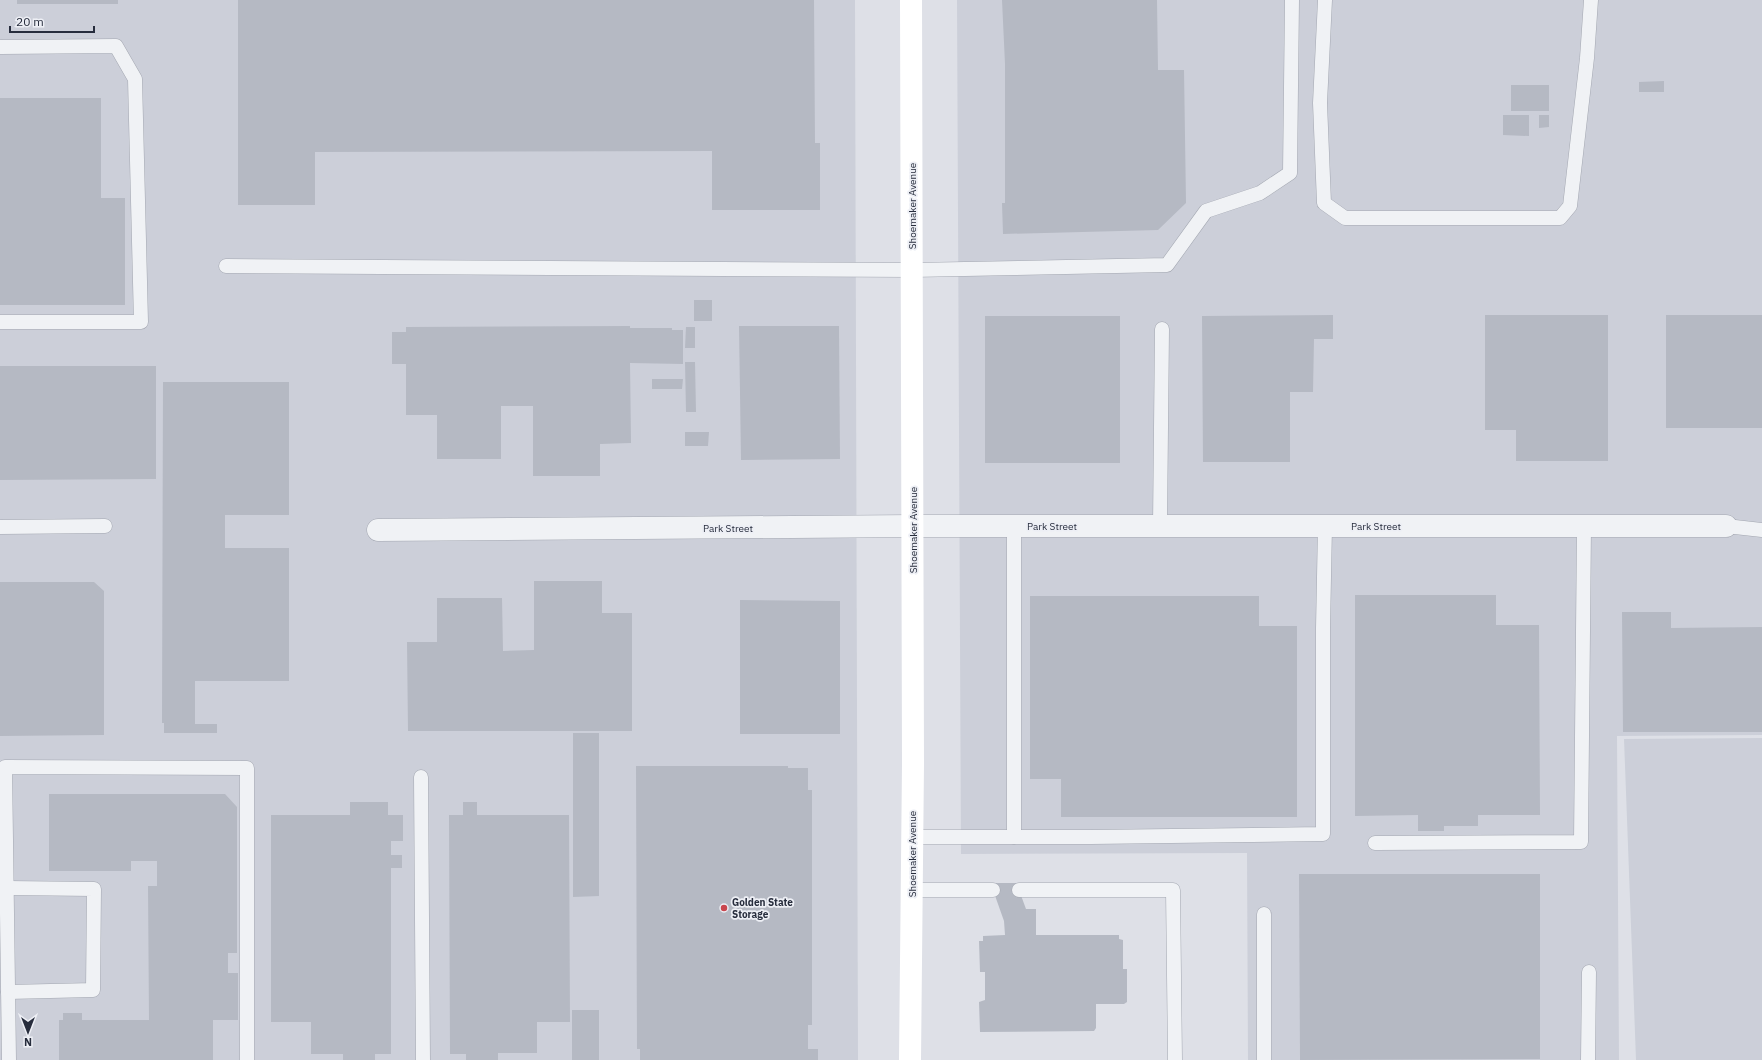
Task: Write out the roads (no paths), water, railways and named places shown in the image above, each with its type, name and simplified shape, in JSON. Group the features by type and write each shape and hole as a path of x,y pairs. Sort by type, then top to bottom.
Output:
{"main road":[{"name":"Shoemaker Avenue","path":"910,1060 913,526 911,0"}],"street":[{"name":"Park Street","path":"378,530 913,526 1726,526"}],"lane":[{"path":"226,266 912,270 1167,265 1206,211 1260,192 1290,172 1292,0"},
{"path":"1325,0 1320,103 1324,203 1345,218 1560,218 1570,206 1587,58 1591,0"},
{"path":"0,47 116,46 135,78 141,322 0,322"},
{"path":"1160,526 1162,329"},
{"path":"0,527 105,526"},
{"path":"1014,526 1014,837"},
{"path":"912,837 1323,834 1323,628 1325,526"},
{"path":"1375,843 1581,842 1584,526"},
{"path":"1726,526 1762,530"},
{"path":"9,1060 5,767 248,768 247,1060"},
{"path":"421,777 423,1060"},
{"path":"7,888 94,889 94,990 8,992"},
{"path":"912,890 993,890"},
{"path":"1019,890 1173,890 1175,1060"},
{"path":"1264,914 1264,1060"},
{"path":"1588,1060 1589,972"}],"place":[{"name":"Golden State Storage","path":"724,908"}]}
